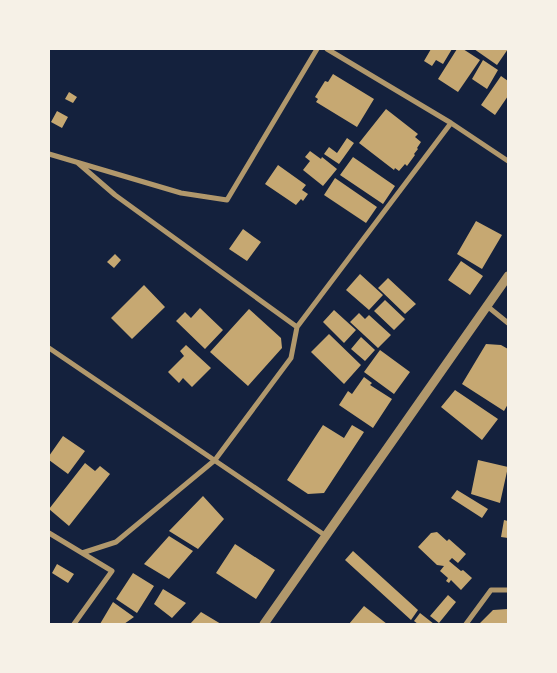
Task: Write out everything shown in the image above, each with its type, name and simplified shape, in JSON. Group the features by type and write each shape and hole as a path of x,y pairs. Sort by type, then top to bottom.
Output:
{"street":[{"path":"49,154 181,193 228,200 316,49"},
{"path":"327,49 451,123 508,161"},
{"path":"82,553 116,542 215,460 291,358 297,328 451,123"},
{"path":"78,163 115,195 297,328"},
{"path":"264,624 508,276"},
{"path":"487,306 508,323"},
{"path":"49,348 326,536"},
{"path":"49,533 112,571 74,624"},
{"path":"466,624 491,590 508,590"}],"building":[{"path":"431,49 452,49 443,64 436,60 432,66 424,61"},
{"path":"457,49 463,49 480,60 458,92 438,79"},
{"path":"474,49 508,49 497,65"},
{"path":"483,60 498,70 487,89 472,79"},
{"path":"333,74 374,99 357,127 316,102 318,99 315,97 325,81 328,82"},
{"path":"501,76 508,81 508,96 495,115 481,105"},
{"path":"69,92 77,97 73,103 65,99"},
{"path":"386,109 418,134 415,137 421,142 407,166 405,164 399,171 395,168 394,170 359,143"},
{"path":"57,111 68,117 62,128 51,122"},
{"path":"347,138 354,143 339,164 324,154 329,147 337,153"},
{"path":"310,151 321,159 322,157 337,169 323,186 303,170 310,161 305,157"},
{"path":"353,157 395,186 383,204 340,175"},
{"path":"278,165 306,185 302,190 308,194 303,201 301,199 296,205 265,184"},
{"path":"335,178 377,207 366,223 324,195"},
{"path":"476,221 502,235 482,269 457,254"},
{"path":"243,229 261,242 247,261 229,249"},
{"path":"115,254 121,260 114,268 107,262"},
{"path":"461,261 483,276 470,295 448,280"},
{"path":"360,274 383,295 369,310 346,290"},
{"path":"388,278 416,304 405,314 378,288"},
{"path":"144,285 165,307 132,339 111,318"},
{"path":"385,300 405,319 394,330 374,311"},
{"path":"200,308 223,330 205,349 176,321 185,312 191,318"},
{"path":"249,309 281,338 282,348 248,386 210,352"},
{"path":"334,310 356,330 344,343 323,322"},
{"path":"359,313 365,319 369,315 391,335 378,348 350,322"},
{"path":"329,334 361,365 344,384 311,352"},
{"path":"361,337 375,350 365,361 351,349"},
{"path":"486,344 501,345 508,349 508,404 504,411 462,384"},
{"path":"186,345 211,368 192,387 183,378 179,383 168,372 184,356 180,351"},
{"path":"380,350 410,372 394,394 364,372"},
{"path":"364,377 372,383 370,385 392,399 373,428 339,405 348,391 352,394"},
{"path":"455,390 498,419 482,440 441,407"},
{"path":"323,425 344,438 352,425 364,432 324,493 308,494 287,480"},
{"path":"63,436 85,451 68,474 49,460 49,456"},
{"path":"478,460 508,467 500,503 471,494"},
{"path":"85,463 95,471 100,466 110,474 69,526 49,509"},
{"path":"457,490 488,509 482,518 451,498"},
{"path":"203,496 224,519 198,549 169,531"},
{"path":"504,520 508,521 508,538 501,537"},
{"path":"437,532 447,541 449,539 466,554 458,563 452,558 449,561 472,578 461,590 451,580 449,583 446,581 448,578 440,571 444,566 437,565 418,547 431,533"},
{"path":"169,536 193,551 169,579 144,564"},
{"path":"235,544 275,570 256,599 216,573"},
{"path":"353,551 418,610 411,620 345,560"},
{"path":"57,564 74,574 68,583 52,573"},
{"path":"133,573 154,586 137,613 116,599"},
{"path":"163,589 186,603 172,618 154,604"},
{"path":"448,595 456,602 439,623 430,616"},
{"path":"113,602 134,617 124,624 100,624"},
{"path":"364,606 387,624 349,624"},
{"path":"508,609 508,624 479,624 493,610"},
{"path":"201,612 221,624 190,624"},
{"path":"420,613 434,624 418,624 414,621"}]}
